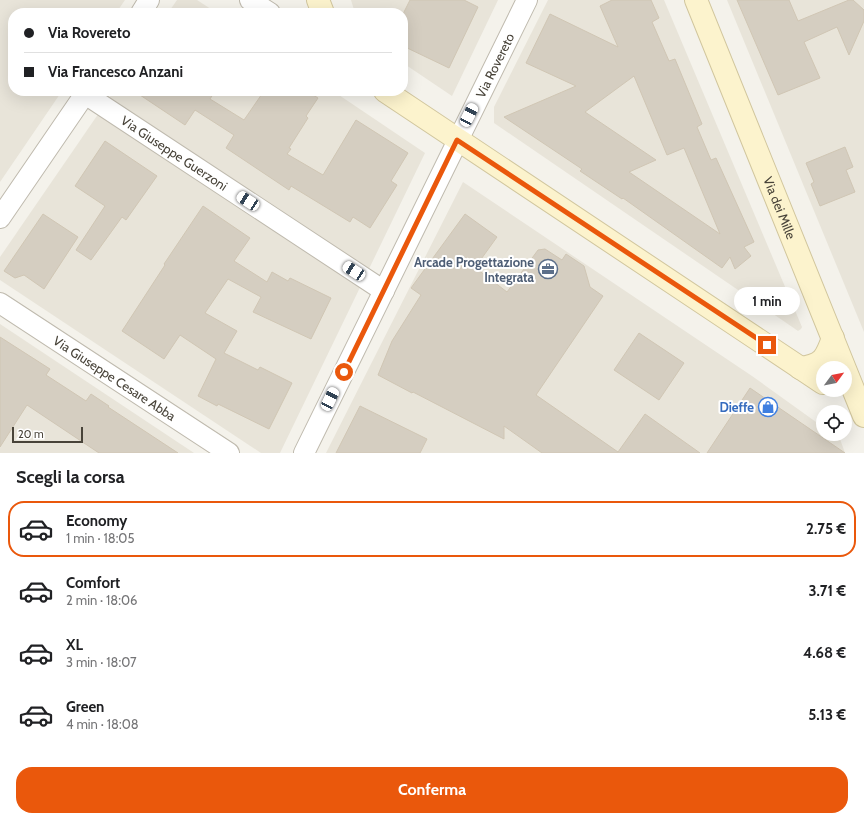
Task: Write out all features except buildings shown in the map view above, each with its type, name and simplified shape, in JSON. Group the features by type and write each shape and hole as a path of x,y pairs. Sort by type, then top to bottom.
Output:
{"street":[{"path":"250,0 262,8"},
{"name":"Via Rovereto","path":"304,453 527,0"},
{"name":"Via dei Mille","path":"696,0 864,416"},
{"path":"0,218 83,96"},
{"name":"Via Giuseppe Guerzoni","path":"92,96 384,291"},
{"path":"392,96 816,378"},
{"name":"Via Giuseppe Cesare Abba","path":"0,303 229,453"},
{"path":"800,368 812,366 823,360 828,352 833,338"},
{"path":"842,397 864,420"}],"shaded area":[{"path":"0,0 125,0 119,8 8,8 8,96 59,96 0,182"},
{"path":"177,0 197,0 209,8 171,8"},
{"path":"351,0 498,0 452,96 408,66 408,8 353,8"},
{"path":"548,0 664,0 802,327 801,329 798,331 494,123 494,107"},
{"path":"727,0 864,0 864,332"},
{"path":"111,96 340,96 425,153 280,453 261,453 0,280 0,257"},
{"path":"463,182 752,376 816,422 816,441 841,441 845,453 326,453"},
{"path":"0,324 194,453 0,453"}],"place":[{"name":"Arcade Progettazione Integrata","path":"548,269"},
{"name":"Dieffe","path":"768,407"}],"route":[{"path":"344,372 457,140 767,345"}]}
